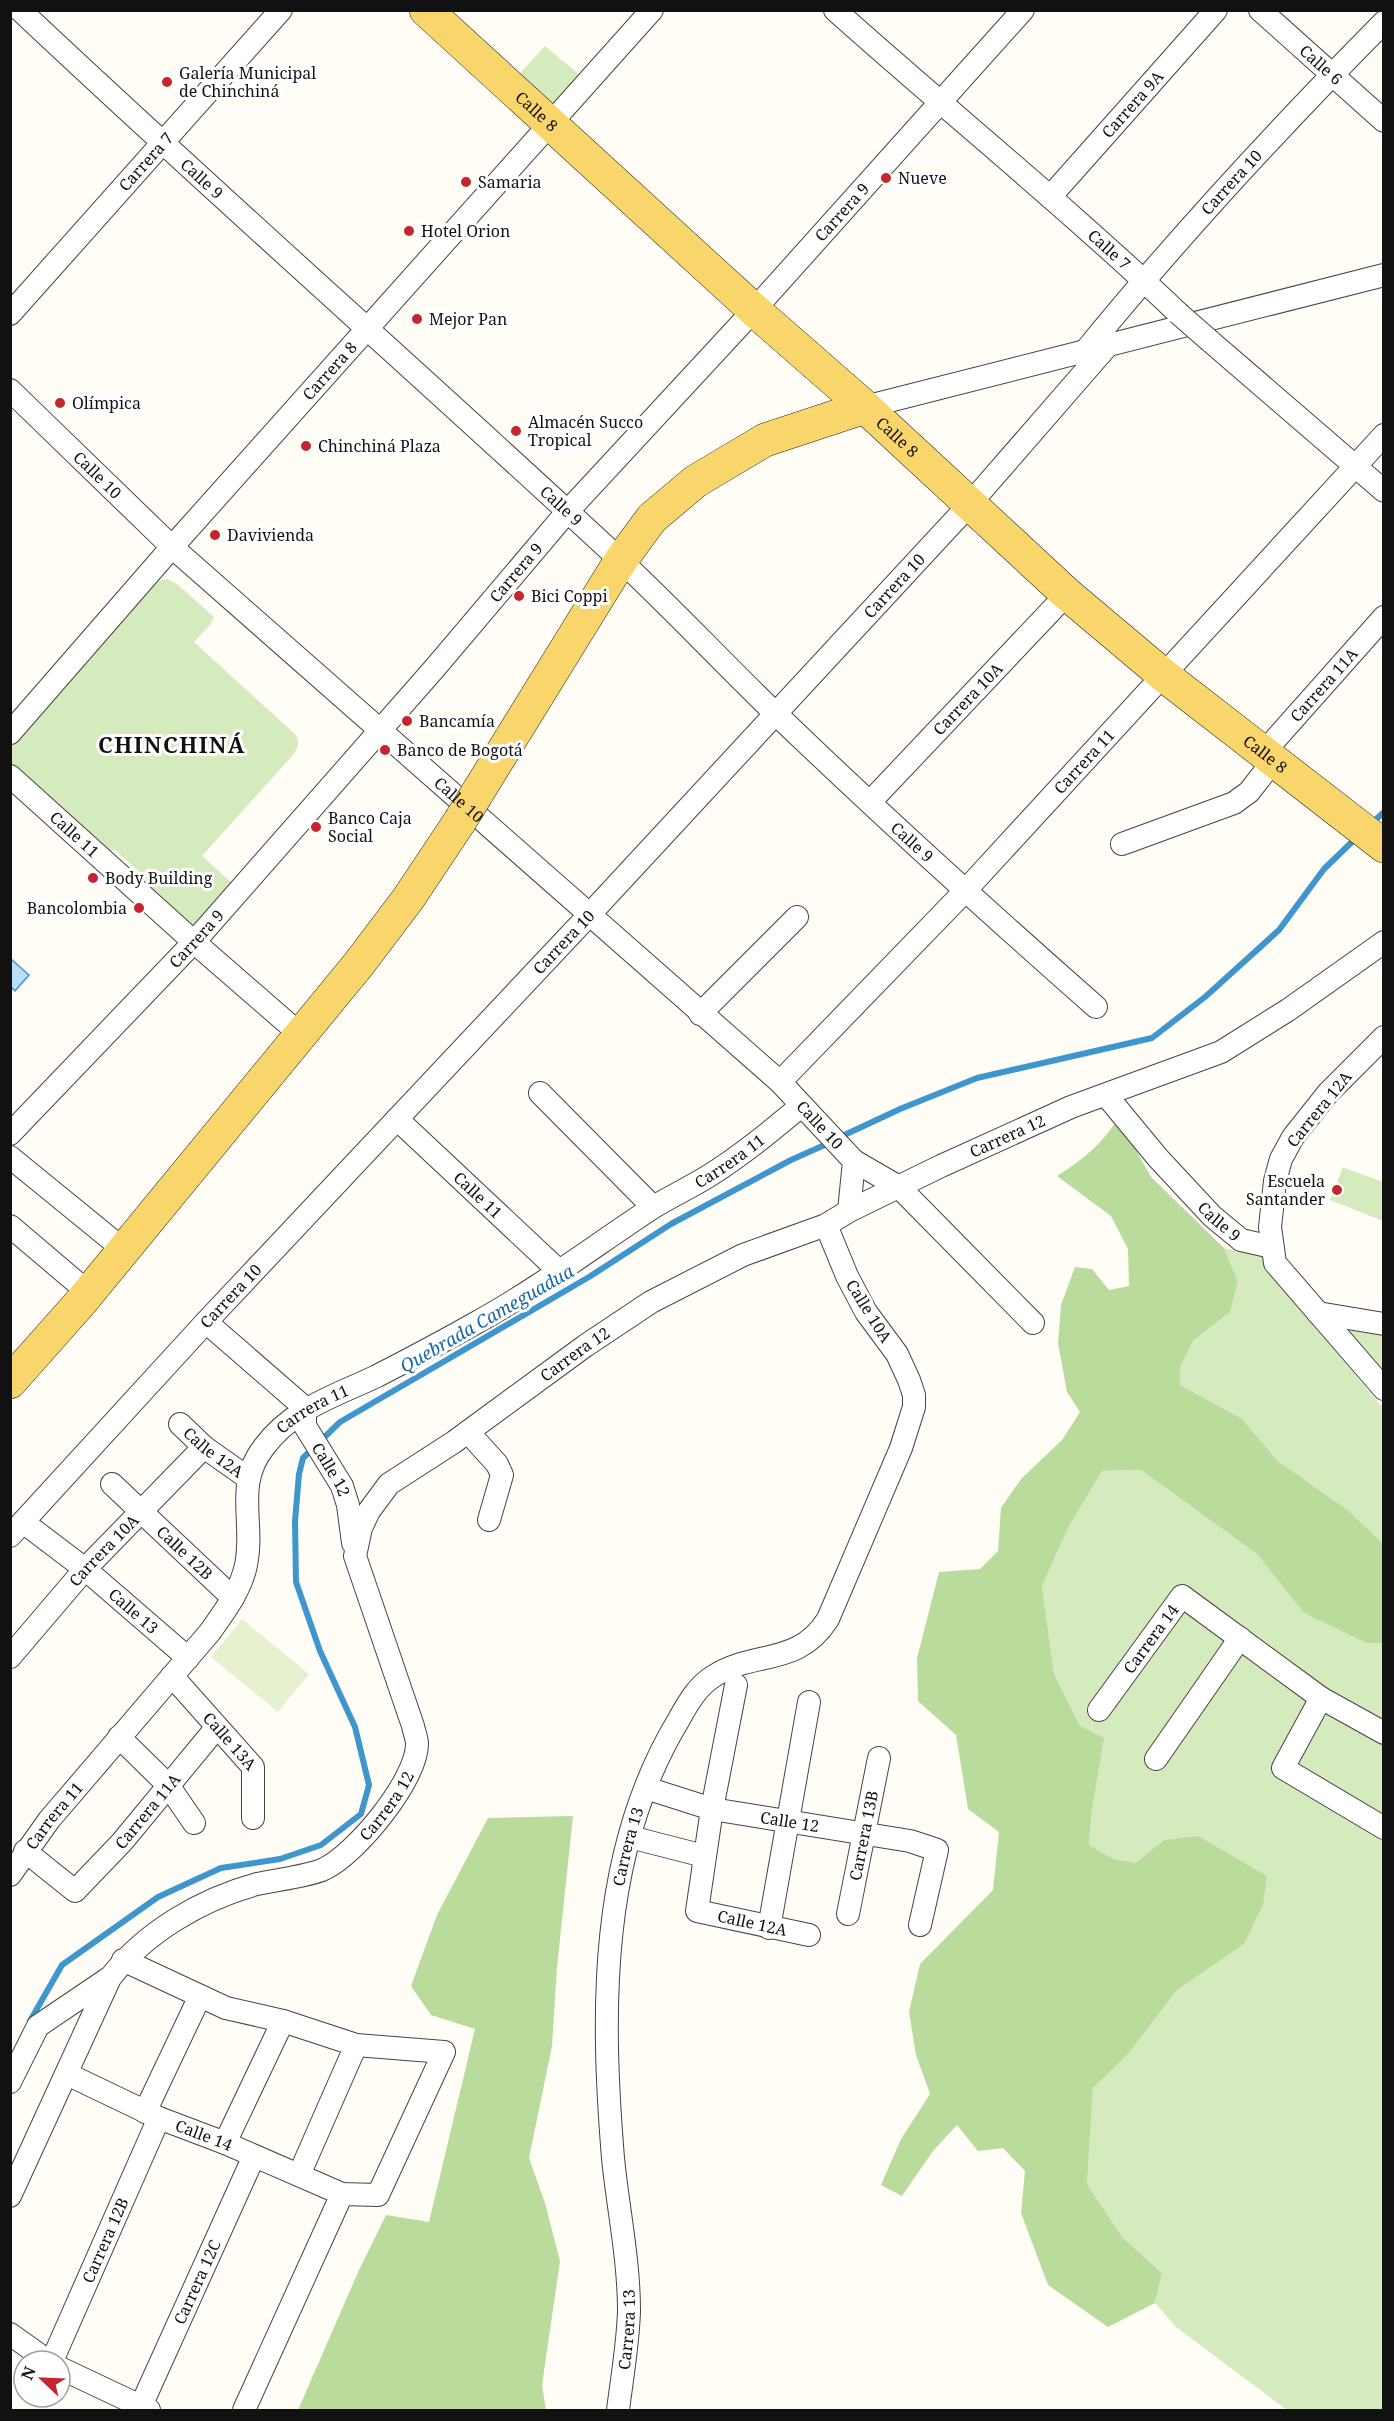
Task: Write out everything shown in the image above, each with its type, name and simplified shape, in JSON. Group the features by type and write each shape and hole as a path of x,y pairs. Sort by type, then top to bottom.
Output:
{"main road":[{"name":"Calle 8","path":"426,10 1067,594 1162,674 1383,846"},
{"path":"10,1382 88,1293 301,1035 408,899 468,808 621,560 652,518 696,481 765,440 865,408"}],"street":[{"name":"Calle 9","path":"20,10 163,145 368,328 621,560 775,713 965,891 1096,1007"},
{"name":"Carrera 7","path":"10,314 281,10"},
{"name":"Carrera 8","path":"10,733 652,10"},
{"name":"Calle 7","path":"835,10 1383,491"},
{"name":"Carrera 9","path":"10,1134 194,942 567,512 754,310 1023,10"},
{"name":"Carrera 9A","path":"1050,197 1216,10"},
{"name":"Calle 6","path":"1260,10 1383,121"},
{"name":"Carrera 10","path":"1086,350 1143,280 1383,22"},
{"path":"865,408 1383,275"},
{"name":"Carrera 10","path":"17,1529 206,1322 590,914 969,506 1109,344"},
{"name":"Calle 10","path":"10,390 172,548 381,729 700,1014 780,1082 848,1155 899,1187 1033,1323"},
{"name":"Carrera 11","path":"780,1082 965,891 1383,435"},
{"name":"Carrera 10A","path":"870,802 1067,594"},
{"name":"Carrera 11A","path":"1122,844 1234,803 1249,792 1269,756 1383,617"},
{"name":"Calle 11","path":"10,776 301,1035"},
{"path":"700,1014 797,917"},
{"name":"Carrera 12","path":"10,2082 38,2026 116,1969 148,1938 217,1898 254,1885 324,1869 364,1835 387,1810 407,1779 416,1751 415,1735 354,1556 361,1528 369,1510 389,1484 468,1432 585,1346 651,1302 743,1255 826,1225 849,1211 1071,1107 1221,1052 1288,1010 1383,942"},
{"name":"Carrera 12A","path":"1273,1255 1272,1203 1281,1159 1293,1137 1328,1093 1378,1051"},
{"path":"540,1094 653,1207"},
{"name":"Calle 9","path":"1106,1095 1158,1158 1212,1216 1241,1240 1273,1255"},
{"name":"Carrera 11","path":"11,1875 25,1851 210,1632 233,1598 246,1566 249,1532 246,1492 248,1478 262,1449 278,1430 305,1417 333,1397 477,1323 560,1271 653,1207 707,1177 748,1150 801,1106"},
{"name":"Calle 11","path":"397,1119 560,1271"},
{"name":"Calle 10","path":"848,1155 849,1211"},
{"path":"10,1157 123,1250"},
{"name":"Calle 10A","path":"826,1225 847,1276 866,1312 897,1354 914,1395"},
{"path":"10,1226 88,1293"},
{"path":"1273,1255 1318,1313 1383,1389"},
{"path":"1318,1313 1383,1324"},
{"name":"Calle 12","path":"206,1322 305,1417 320,1454 342,1486 348,1505 354,1556"},
{"name":"Carrera 13","path":"618,2410 629,2312 624,2233 614,2160 609,2078 608,1988 609,1945 614,1904 630,1837 646,1788 671,1734 692,1697 702,1685 714,1675 788,1652 819,1634 828,1619 901,1448 911,1420 914,1395"},
{"name":"Calle 12A","path":"180,1424 204,1446 248,1478"},
{"path":"468,1432 497,1464 502,1475 489,1520"},
{"name":"Carrera 10A","path":"10,1657 85,1569 204,1446"},
{"name":"Calle 12B","path":"112,1484 233,1598"},
{"name":"Calle 13","path":"17,1529 85,1569 188,1658"},
{"name":"Carrera 14","path":"1100,1710 1182,1596 1321,1698 1383,1733"},
{"path":"1156,1759 1240,1638"},
{"name":"Calle 13A","path":"172,1676 253,1767 253,1818"},
{"path":"630,1837 704,1856 736,1685"},
{"path":"1321,1698 1282,1768 1383,1828"},
{"path":"769,1928 809,1702"},
{"name":"Carrera 11A","path":"25,1851 75,1891 122,1842 217,1727"},
{"path":"119,1737 168,1785 194,1823"},
{"name":"Carrera 13B","path":"848,1914 879,1758"},
{"name":"Calle 12","path":"646,1788 712,1809 910,1841 937,1850 920,1925"},
{"name":"Calle 12A","path":"704,1856 697,1911 809,1935"},
{"path":"116,1969 200,1996 226,2008 283,2021 356,2045 444,2052 378,2195 342,2194 244,2410"},
{"name":"Carrera 12","path":"10,2196 116,1969"},
{"name":"Carrera 12B","path":"55,2349 200,1996"},
{"path":"48,2019 59,2020 69,2026 80,2045"},
{"path":"225,2143 283,2021"},
{"path":"299,2175 356,2045"},
{"name":"Calle 14","path":"67,2074 152,2115 225,2143 342,2194"},
{"name":"Carrera 12C","path":"145,2408 254,2156"},
{"path":"10,2334 32,2349"},
{"path":"72,2374 145,2408"}],"green space":[{"path":"545,46 582,77 547,119 509,85"},
{"path":"167,579 177,584 214,617 210,625 194,642 295,734 298,743 292,756 202,856 232,883 199,923 186,924 142,890 146,878 115,850 101,854 11,774 10,741 157,581"},
{"path":"1118,1118 1151,1177 1224,1248 1238,1282 1230,1312 1193,1341 1180,1368 1180,1385 1241,1418 1278,1461 1349,1511 1383,1544 1383,1643 1366,1643 1304,1613 1257,1554 1141,1470 1102,1471 1068,1528 1042,1586 1054,1674 1080,1726 1104,1738 1092,1808 1089,1845 1114,1859 1135,1863 1164,1840 1198,1836 1267,1876 1263,1905 1244,1944 1177,1990 1129,2053 1093,2088 1087,2184 1123,2238 1162,2273 1155,2303 1108,2327 1048,2285 1021,2213 1025,2171 1003,2148 978,2151 957,2125 933,2151 902,2196 881,2185 901,2139 930,2094 916,2055 909,2012 920,1964 993,1890 999,1832 968,1809 956,1735 918,1701 917,1658 939,1572 980,1569 998,1551 1001,1508 1021,1479 1062,1440 1080,1412 1067,1392 1058,1343 1061,1305 1075,1267 1092,1269 1109,1290 1129,1286 1128,1249 1111,1216 1057,1176 1091,1151 1106,1136"},
{"path":"1343,1167 1383,1182 1383,1221 1330,1200"},
{"path":"1224,1248 1263,1256 1272,1275 1383,1408 1383,1544 1349,1511 1278,1461 1241,1418 1180,1385 1180,1368 1193,1341 1230,1312 1238,1282"},
{"path":"1342,1328 1383,1334 1383,1376"},
{"path":"1141,1470 1257,1554 1304,1613 1366,1643 1383,1643 1383,2410 1287,2410 1176,2327 1155,2303 1162,2273 1123,2238 1087,2184 1093,2088 1129,2053 1177,1990 1244,1944 1164,1840 1135,1863 1114,1859 1089,1845 1092,1808 1080,1726 1054,1674 1042,1586 1068,1528 1102,1471"},
{"path":"242,1619 309,1674 278,1712 211,1657"},
{"path":"573,1816 557,1967 552,2046 529,2158 545,2203 560,2261 542,2385 546,2410 298,2410 359,2270 386,2215 429,2222 475,2029 431,2015 411,1986 437,1915 488,1818"}],"water":[{"path":"11,959 29,975 15,991 11,987"}],"waterway":[{"name":"Quebrada Cameguadua","path":"1371,824 1384,812"},
{"name":"Quebrada Cameguadua","path":"838,1138 900,1109 977,1078 1152,1038 1205,997 1279,930 1324,869 1357,837"},
{"name":"Quebrada Cameguadua","path":"30,2021 62,1965 158,1897 221,1868 280,1859 321,1845 361,1814 369,1785 355,1727 320,1651 296,1582 295,1521 299,1474 303,1458 340,1422 589,1277 671,1224 791,1160 829,1143"}],"place":[{"name":"Galería Municipal de Chinchiná","path":"167,82"},
{"name":"Nueve","path":"886,178"},
{"name":"Samaria","path":"466,182"},
{"name":"Hotel Orion","path":"409,231"},
{"name":"Mejor Pan","path":"417,319"},
{"name":"Olímpica","path":"60,403"},
{"name":"Almacén Succo Tropical","path":"516,431"},
{"name":"Chinchiná Plaza","path":"306,446"},
{"name":"Davivienda","path":"215,535"},
{"name":"Bici Coppi","path":"519,596"},
{"name":"Bancamía","path":"407,721"},
{"name":"Banco de Bogotá","path":"385,750"},
{"name":"Banco Caja Social","path":"316,827"},
{"name":"Body Building","path":"93,878"},
{"name":"Bancolombia","path":"139,908"},
{"name":"Escuela Santander","path":"1337,1190"}],"district":[{"name":"CHINCHINÁ","path":"172,745"}]}
